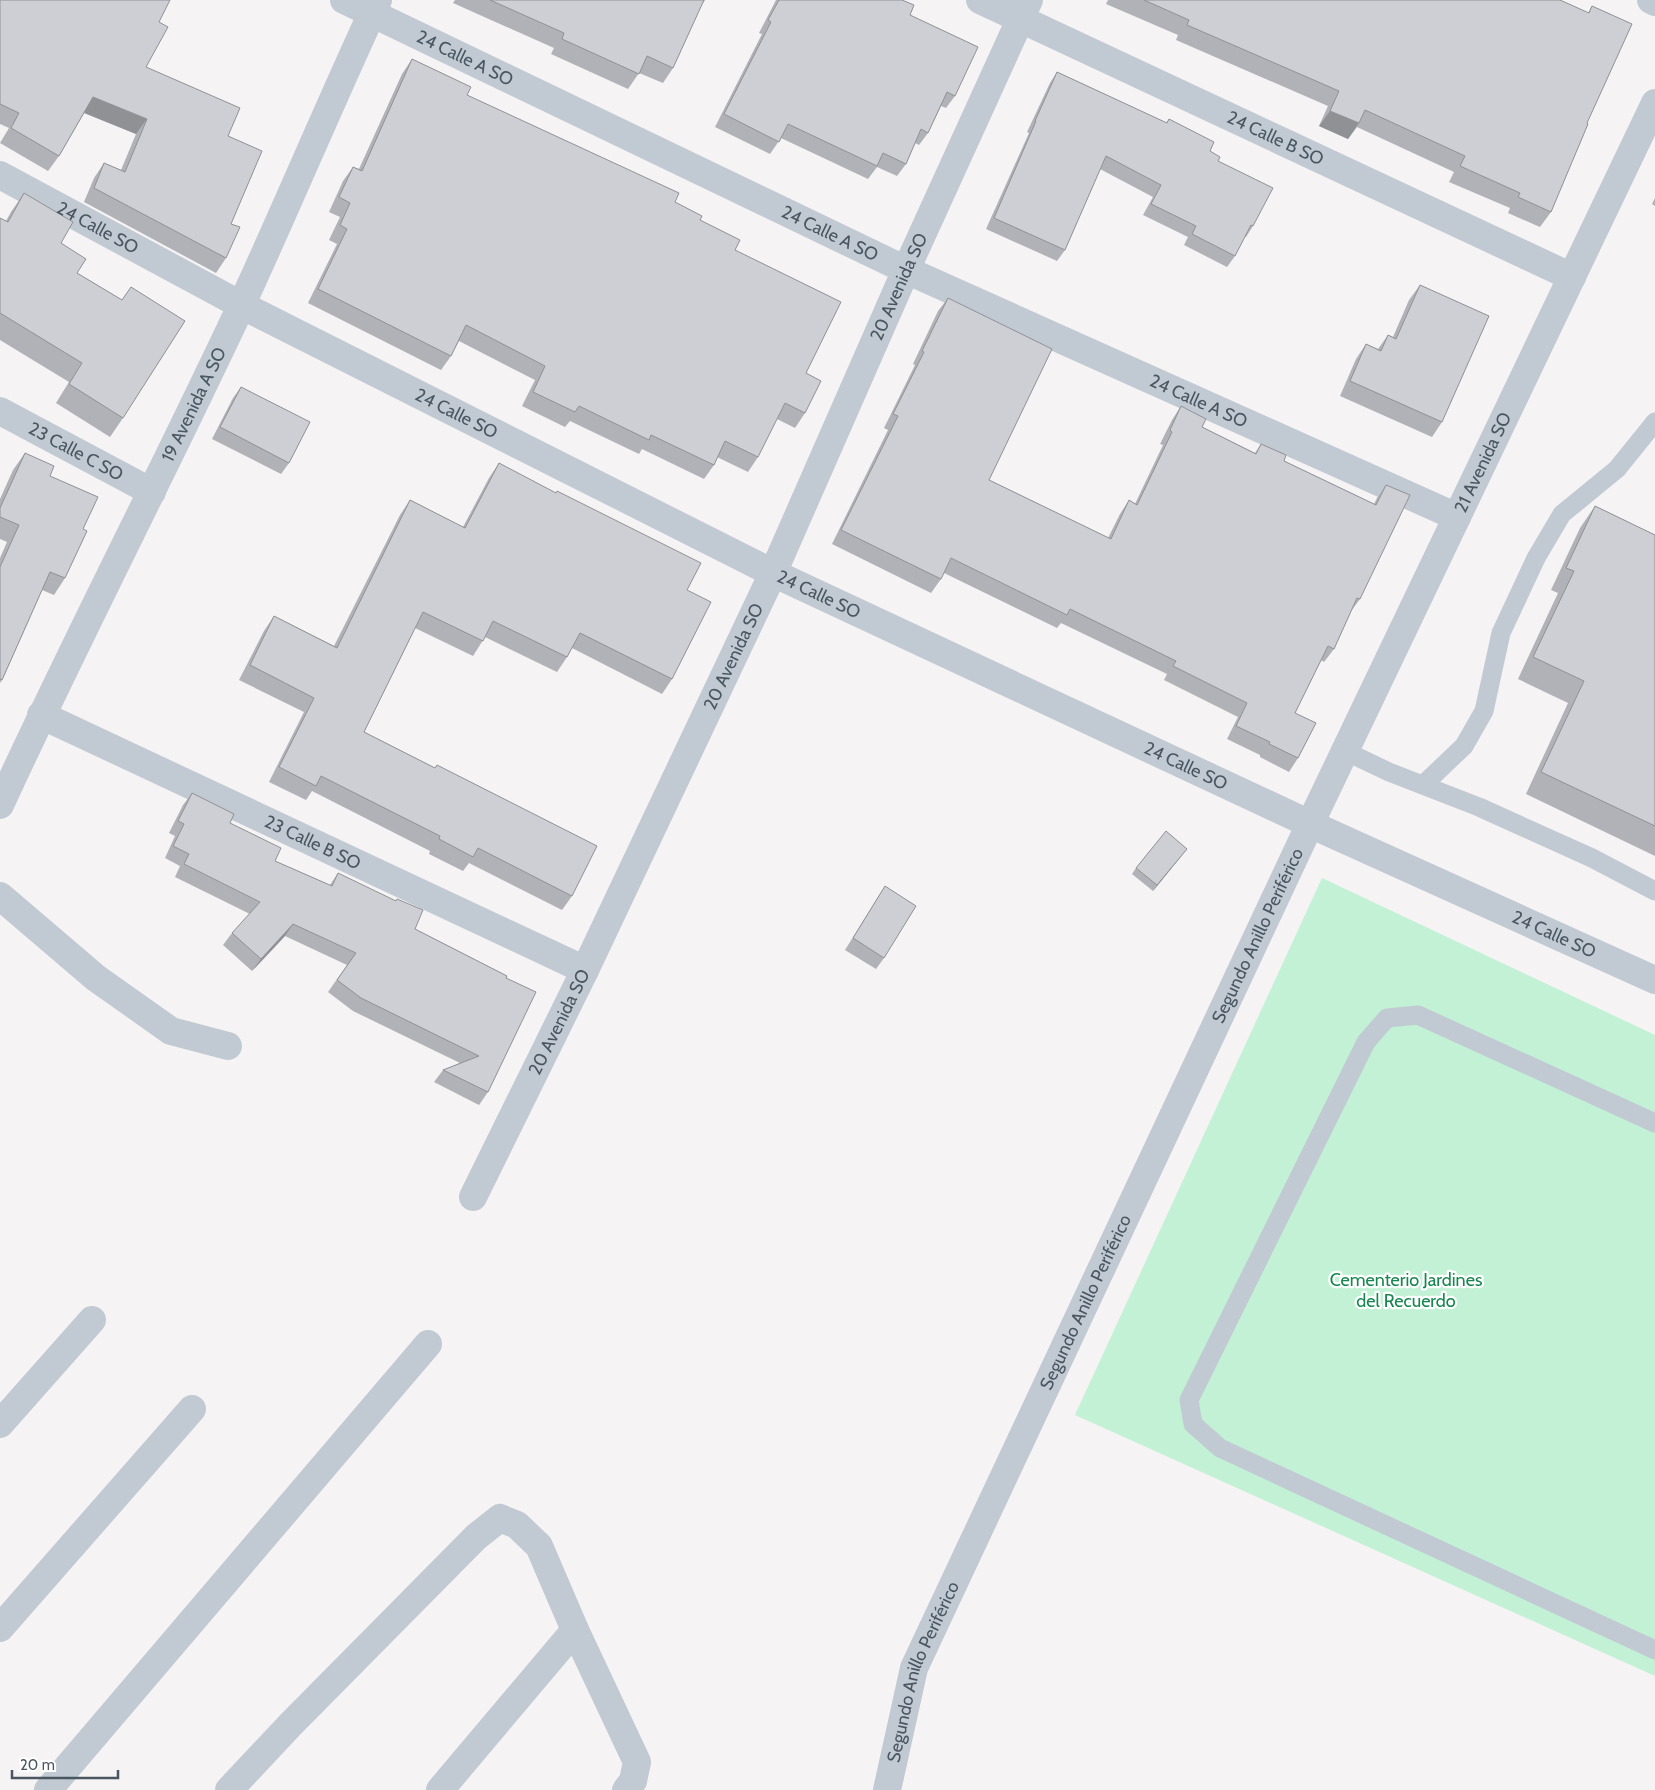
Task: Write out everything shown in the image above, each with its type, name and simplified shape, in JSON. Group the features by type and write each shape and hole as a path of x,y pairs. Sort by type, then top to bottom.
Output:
{"street":[{"name":"24 Calle A SO","path":"344,0 375,7 906,270 1457,518"},
{"name":"24 Calle B SO","path":"980,0 1025,10 1572,277"},
{"path":"1651,0 1655,2"},
{"name":"19 Avenida A SO","path":"0,805 41,715 152,492 241,305 375,7"},
{"name":"20 Avenida SO","path":"473,1197 585,970 773,573 906,270 1025,10"},
{"name":"21 Avenida SO","path":"1310,824 1655,103"},
{"name":"24 Calle SO","path":"0,175 241,305 773,573 1310,824 1655,980"},
{"name":"23 Calle C SO","path":"0,411 152,492"},
{"name":"23 Calle B SO","path":"41,715 585,970"},
{"name":"Segundo Anillo Periférico","path":"887,1790 914,1668 1310,824"},
{"path":"0,896 96,978 172,1031 228,1046"},
{"path":"0,1424 92,1320"},
{"path":"48,1790 428,1344"},
{"path":"0,1628 192,1409"},
{"path":"229,1790 291,1724 469,1544 500,1518 517,1525 539,1546 575,1630 637,1762 634,1780 626,1790"},
{"path":"440,1790 575,1630"}],"lane":[{"path":"1423,785 1464,746 1484,711 1501,633 1536,558 1562,514 1617,469 1655,422"},
{"path":"1345,751 1389,772 1479,807 1592,858 1655,890"},
{"path":"1655,1123 1418,1015 1388,1018 1366,1042 1189,1400 1193,1424 1220,1448 1655,1650"}],"green space":[{"name":"Cementerio Jardines del Recuerdo","path":"1322,878 1655,1035 1655,1676 1075,1415"}],"building":[{"path":"0,0 170,0 159,22 168,27 146,67 240,108 228,136 262,151 231,224 240,227 226,258 94,188 104,163 125,172 147,119 93,97 59,156 11,128 19,113 0,104"},
{"path":"490,0 704,0 673,68 647,56 639,74 562,39 564,33"},
{"path":"779,0 902,0 914,5 910,15 978,47 955,96 947,92 928,133 921,129 906,164 883,153 877,166 788,124 779,142 724,114 771,22 768,20"},
{"path":"1144,0 1560,0 1589,13 1592,6 1632,24 1587,123 1551,212 1518,197 1520,193 1460,166 1465,156 1365,110 1359,123 1330,111 1339,91 1187,25 1189,20"},
{"path":"412,59 471,87 467,95 679,193 675,202 702,216 700,220 740,240 735,250 841,302 806,373 821,381 805,413 785,403 758,457 725,441 714,465 651,435 649,440 579,406 575,412 533,392 545,366 466,325 451,356 318,289 347,229 340,225 350,203 339,197 353,167 362,171"},
{"path":"1057,72 1167,123 1169,119 1214,142 1210,151 1220,157 1218,161 1273,188 1235,256 1192,234 1196,226 1151,204 1161,185 1106,156 1065,250 994,218"},
{"path":"24,193 73,222 61,243 86,259 77,273 122,300 131,287 185,321 123,418 69,384 82,363 0,313 0,218 8,222"},
{"path":"1420,285 1489,316 1442,422 1350,381 1366,344 1381,351 1388,335 1396,339"},
{"path":"948,298 1052,349 989,480 1111,539 1129,500 1137,505 1172,432 1170,430 1181,406 1206,419 1202,427 1256,454 1261,444 1286,455 1284,461 1376,505 1386,485 1410,495 1360,599 1357,598 1334,649 1328,646 1295,713 1316,723 1298,758 1236,726 1247,703 1173,666 1176,661 1070,609 1067,615 951,558 941,579 841,530 898,416 893,414"},
{"path":"241,387 310,422 289,463 220,427"},
{"path":"25,453 54,466 50,476 98,497 83,529 87,531 65,578 50,572 2,680 0,679 0,567 19,525 0,517 0,508"},
{"path":"499,463 556,493 557,491 701,563 687,590 711,602 672,679 580,633 567,657 493,621 483,641 423,612 364,732 435,768 437,765 597,846 572,896 478,848 473,857 439,839 440,836 321,776 316,786 279,767 314,698 250,665 274,616 337,648 410,500 465,528"},
{"path":"1595,506 1655,535 1655,826 1541,772 1584,681 1533,657 1574,571 1566,568"},
{"path":"192,793 234,814 230,823 281,848 275,861 332,886 338,873 396,901 397,899 423,910 415,929 536,992 488,1092 443,1070 479,1056 361,998 337,980 356,953 293,924 261,959 232,933 260,902 184,864 189,854 173,846 184,824 178,821"},
{"path":"1166,831 1187,849 1157,885 1136,868"},
{"path":"885,886 916,906 884,958 853,938"}]}
